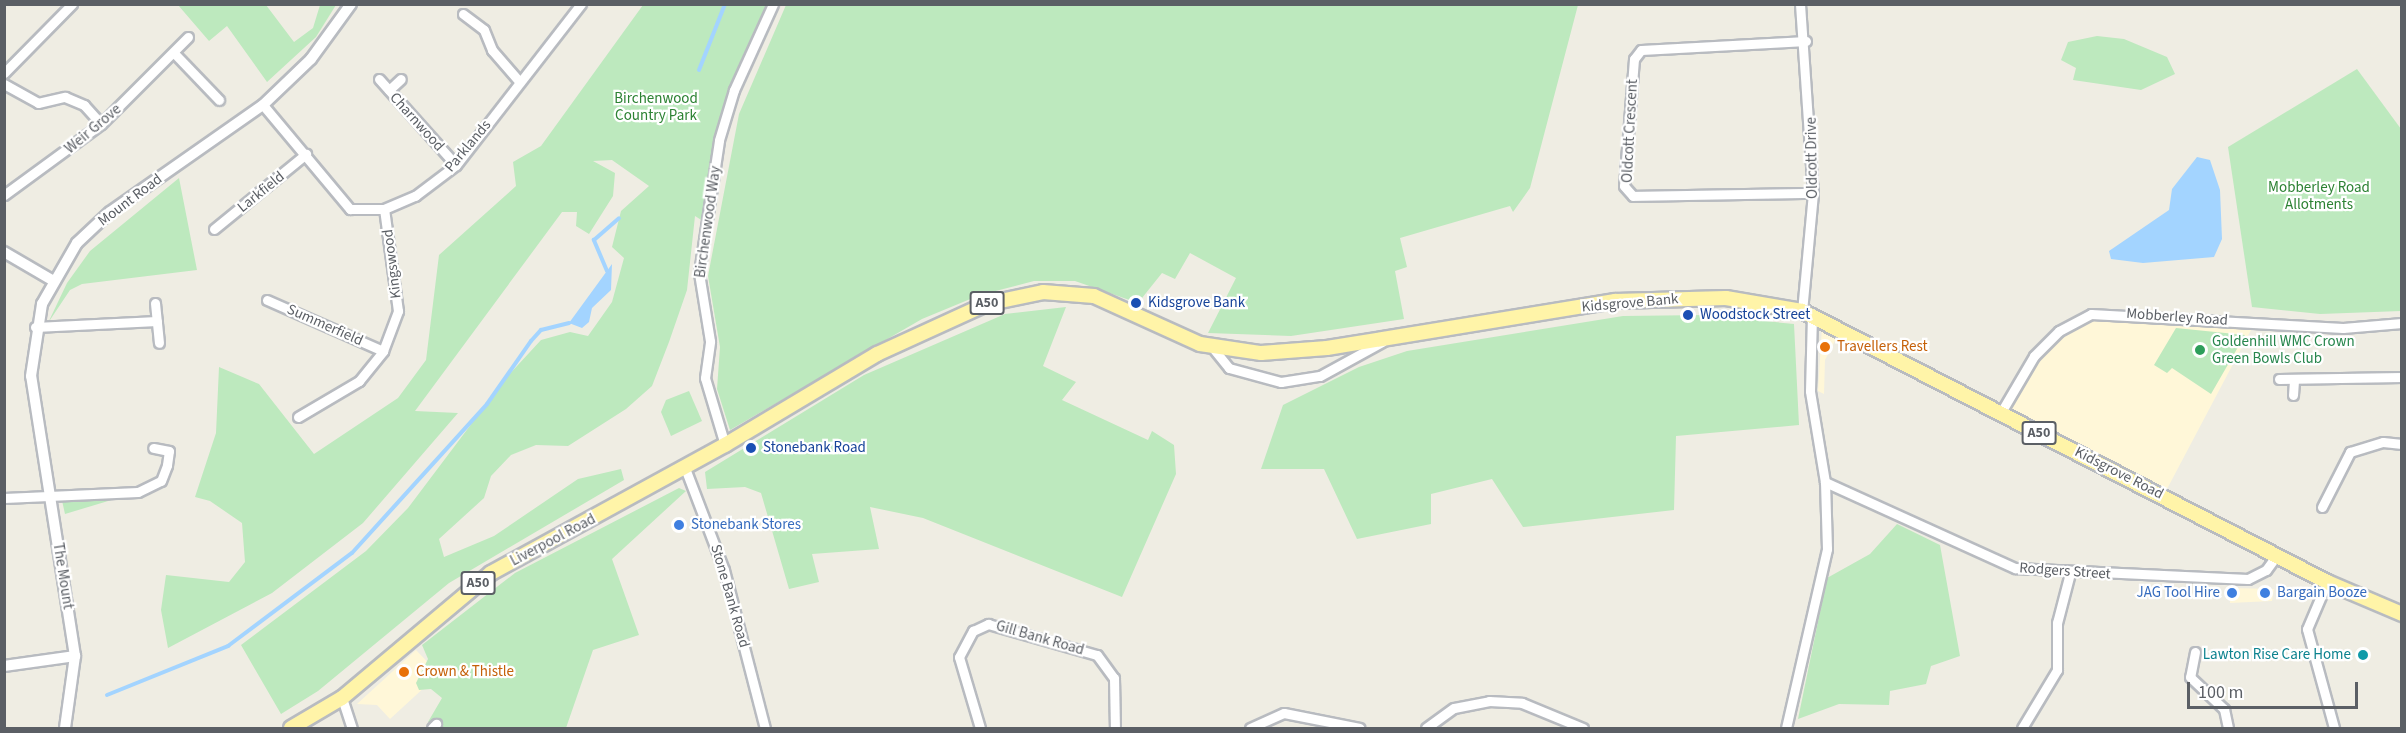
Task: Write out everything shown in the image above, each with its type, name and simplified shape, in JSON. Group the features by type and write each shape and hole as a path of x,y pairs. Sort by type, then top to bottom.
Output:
{"main road":[{"name":"Kidsgrove Bank","path":"773,416 931,327 1021,294 1094,296 1212,347 1298,352 1615,301 1726,298 1807,312"},
{"name":"Kidsgrove Road","path":"1807,312 2276,556"},
{"name":"Liverpool Road","path":"291,729 342,698 491,573 685,468 773,416"},
{"name":"A50","path":"2276,556 2327,582 2402,614"}],"street":[{"path":"4,73 72,4"},
{"name":"Mount Road","path":"50,497 31,376 34,327 52,280 77,243 110,212 263,105 311,59 351,4"},
{"name":"Parklands","path":"263,105 350,209 384,209 415,196 456,165 518,80 575,16 581,4"},
{"name":"Birchenwood Way","path":"725,445 705,378 710,341 699,273 719,140 734,90 773,4"},
{"name":"Oldcott Drive","path":"1800,4 1806,41 1813,193 1807,312"},
{"path":"463,14 484,30 492,50 518,80"},
{"name":"Weir Grove","path":"4,195 100,124 188,37"},
{"name":"Oldcott Crescent","path":"1806,41 1641,50 1634,59 1624,186 1633,196 1813,193"},
{"path":"174,53 219,99"},
{"name":"Charnwood","path":"379,79 456,165"},
{"path":"389,90 401,79"},
{"path":"4,84 38,103 65,97 84,105 100,124"},
{"name":"Larkfield","path":"214,229 306,154"},
{"name":"Kingswood","path":"298,417 359,381 383,351 398,311 384,209"},
{"path":"4,252 52,280"},
{"name":"Summerfield","path":"267,300 383,351"},
{"path":"155,303 159,343"},
{"path":"1786,729 1827,549 1825,482 1810,391 1807,312"},
{"name":"Mobberley Road","path":"2000,414 2034,356 2059,331 2091,314 2343,328 2402,323"},
{"path":"34,327 157,321"},
{"name":"Kidsgrove Bank","path":"1212,347 1229,368 1281,382 1320,376 1388,338"},
{"path":"2279,379 2402,377"},
{"path":"2293,395 2294,380"},
{"path":"2322,507 2349,452 2383,442 2402,444"},
{"path":"4,498 138,492 161,481 169,451 153,448"},
{"name":"Stone Bank Road","path":"685,468 724,570 765,729"},
{"name":"Rodgers Street","path":"1825,482 2014,568 2070,573 2248,579 2266,570 2276,556"},
{"name":"The Mount","path":"50,497 75,656 65,729"},
{"path":"2022,729 2057,670 2057,623 2070,573"},
{"path":"2327,582 2307,629 2334,729"},
{"name":"Gill Bank Road","path":"980,729 959,657 968,637 988,624 1097,655 1114,678 1115,729"},
{"path":"2195,652 2186,678 2224,709 2228,729"},
{"path":"4,666 75,656"},
{"path":"342,698 351,728"},
{"path":"1426,729 1454,708 1489,701 1522,703 1583,729"},
{"path":"1250,729 1284,713 1359,729"}],"shaded area":[{"path":"2098,319 2251,330 2167,489 2007,412 2038,357 2069,331"},
{"path":"1822,326 1838,335 1825,360 1824,394 1818,391"},
{"path":"2231,588 2274,589 2272,601 2230,603"},
{"path":"416,650 439,674 390,719 377,705 357,704"}],"green space":[{"path":"786,4 1578,5 1530,188 1513,212 1510,206 1400,238 1407,267 1395,271 1404,319 1291,336 1208,333 1236,278 1190,253 1175,279 1162,273 1138,303 1075,281 1034,281 980,295 922,319 730,430 717,389 720,347 708,276 739,114"},
{"path":"178,5 266,5 294,42 313,28 320,5 336,5 316,37 267,82 227,26 209,41"},
{"name":"Birchenwood Country Park","path":"643,5 773,5 733,94 706,223 695,216 687,290 669,342 652,386 626,409 568,446 536,445 511,455 491,476 484,498 439,539 444,557 494,536 578,479 621,469 624,480 449,583 318,691 281,714 241,645 366,551 408,508 506,378 541,340 570,332 588,336 612,302 624,258 612,247 621,211 649,186 612,160 593,161 615,173 613,196 589,234 576,226 577,212 562,212 415,411 458,413 363,523 272,593 168,648 161,610 166,575 229,582 245,562 242,523 210,501 195,497 216,433 219,367 259,384 314,454 398,398 426,360 439,255 516,186 513,162 541,146"},
{"path":"2097,36 2124,39 2167,57 2175,74 2141,90 2073,80 2076,68 2061,60 2068,42"},
{"name":"Mobberley Road Allotments","path":"2357,69 2401,129 2401,311 2320,314 2252,307 2228,147"},
{"path":"179,178 197,270 82,284 70,290 48,323 67,283 90,251"},
{"path":"1066,307 1043,366 1076,382 1062,400 1148,440 1152,431 1174,445 1176,474 1122,597 923,518 870,507 879,549 812,554 819,582 789,589 761,493 745,487 707,489 705,472 864,375 1005,314"},
{"path":"1705,315 1794,324 1799,425 1676,436 1674,510 1523,527 1492,479 1431,494 1431,524 1357,539 1324,469 1261,469 1283,405 1359,367 1407,351 1623,316"},
{"name":"Goldenhill WMC Crown Green Bowls Club","path":"2176,328 2245,335 2211,394 2172,368 2167,373 2154,365"},
{"path":"689,391 702,421 671,436 661,412 666,400"},
{"path":"679,488 686,491 612,559 639,635 593,650 566,728 436,728 428,722 442,698 431,689 419,690 416,683 428,659 422,645 515,573"},
{"path":"138,492 65,514 61,496"},
{"path":"1897,524 1940,545 1960,656 1931,666 1926,684 1890,691 1889,705 1839,704 1798,719 1827,578 1870,554"}],"water":[{"path":"2197,157 2210,160 2220,190 2222,239 2214,257 2143,263 2111,259 2109,251 2169,210 2172,189"},
{"path":"612,264 611,290 592,308 589,322 582,328 569,323"}],"waterway":[{"path":"699,70 725,4"},
{"path":"607,271 594,240 619,218"},
{"path":"107,695 228,646 352,553 487,404 541,330 569,323"}],"place":[{"name":"Kidsgrove Bank","path":"1136,303"},
{"name":"Woodstock Street","path":"1688,315"},
{"name":"Travellers Rest","path":"1825,347"},
{"name":"Goldenhill WMC Crown Green Bowls Club","path":"2200,350"},
{"name":"Stonebank Road","path":"751,448"},
{"name":"Stonebank Stores","path":"679,525"},
{"name":"JAG Tool Hire","path":"2232,593"},
{"name":"Bargain Booze","path":"2265,593"},
{"name":"Lawton Rise Care Home","path":"2363,655"},
{"name":"Crown & Thistle","path":"404,672"}]}
